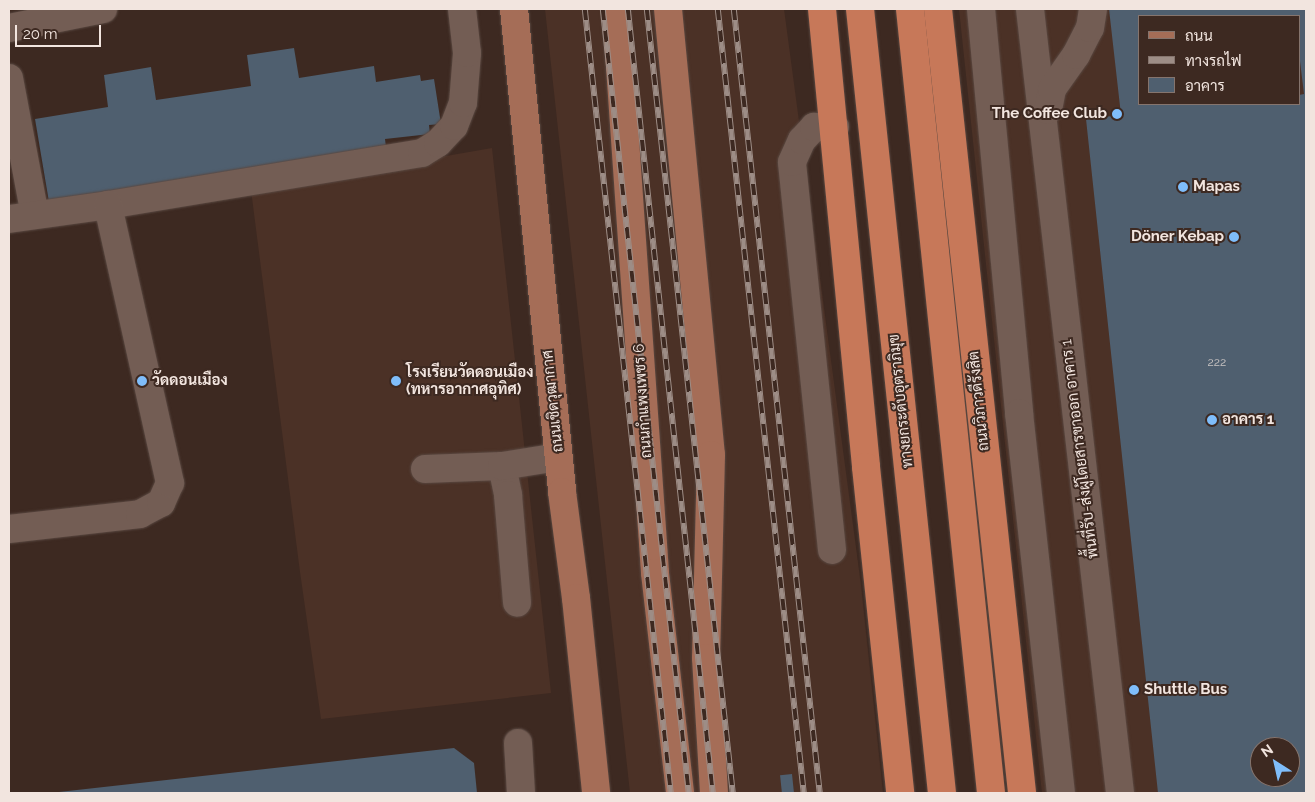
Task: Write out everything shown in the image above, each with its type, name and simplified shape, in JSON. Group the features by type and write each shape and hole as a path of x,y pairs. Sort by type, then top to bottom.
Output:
{"highway":[{"path":"803,9 831,80"},
{"name":"ทางยกระดับอุตราภิมุข","path":"860,9 942,793"},
{"path":"910,9 991,793"},
{"name":"ถนนวิภาวดีรังสิต","path":"938,9 1022,793"},
{"path":"821,17 831,80 866,467 900,793"}],"main road":[{"name":"ถนนเชิดวุฒากาศ","path":"514,9 558,457 596,793"},
{"name":"ถนนกำแพงเพชร 6","path":"616,9 655,573 680,793"},
{"path":"668,9 711,455 706,658 714,793"}],"lane":[{"path":"9,28 103,9"},
{"path":"9,78 22,217 108,205 422,153 438,143 454,126 463,103 466,53 462,9"},
{"path":"981,9 1018,414 1061,793"},
{"path":"1030,9 1044,107 1126,793"},
{"path":"1039,9 1044,107"},
{"path":"1044,107 1052,89 1076,55 1090,28 1093,9"},
{"name":"พื้นที่รับ-ส่งผู้โดยสารขาออก อาคาร 1","path":"1044,107 1120,793"},
{"path":"832,550 792,162 802,140 814,127 835,127"},
{"path":"9,529 140,514 161,503 170,483 108,205"},
{"path":"425,469 502,466 558,457"},
{"path":"502,466 508,495 517,603"},
{"path":"518,743 521,793"}],"shaded area":[{"path":"545,9 784,9 861,585 883,793 630,793"},
{"path":"959,9 1306,9 1306,793 1042,793"},
{"name":"โรงเรียนวัดดอนเมือง (ทหารอากาศอุทิศ)","path":"492,148 551,693 321,719 300,572 251,190"}],"building":[{"name":"อาคาร 1","path":"1109,9 1306,9 1306,793 1158,793 1086,119 1121,115"},
{"path":"294,48 299,78 374,66 376,82 420,75 421,81 434,79 441,124 429,125 430,134 385,139 386,147 49,202 35,119 108,107 104,75 151,67 156,100 251,86 247,55"},
{"path":"454,748 474,763 477,793 50,793"},
{"path":"792,774 794,793 782,793 780,775"}],"railway":[{"path":"585,9 671,793"},
{"path":"603,9 689,793"},
{"path":"628,9 713,793"},
{"path":"647,9 733,793"},
{"path":"718,9 804,793"},
{"path":"734,9 820,793"}],"place":[{"name":"The Coffee Club","path":"1117,114"},
{"name":"Mapas","path":"1183,187"},
{"name":"Döner Kebap","path":"1234,237"},
{"name":"วัดดอนเมือง","path":"142,381"},
{"name":"โรงเรียนวัดดอนเมือง (ทหารอากาศอุทิศ)","path":"396,381"},
{"name":"อาคาร 1","path":"1212,420"},
{"name":"Shuttle Bus","path":"1134,690"}]}
